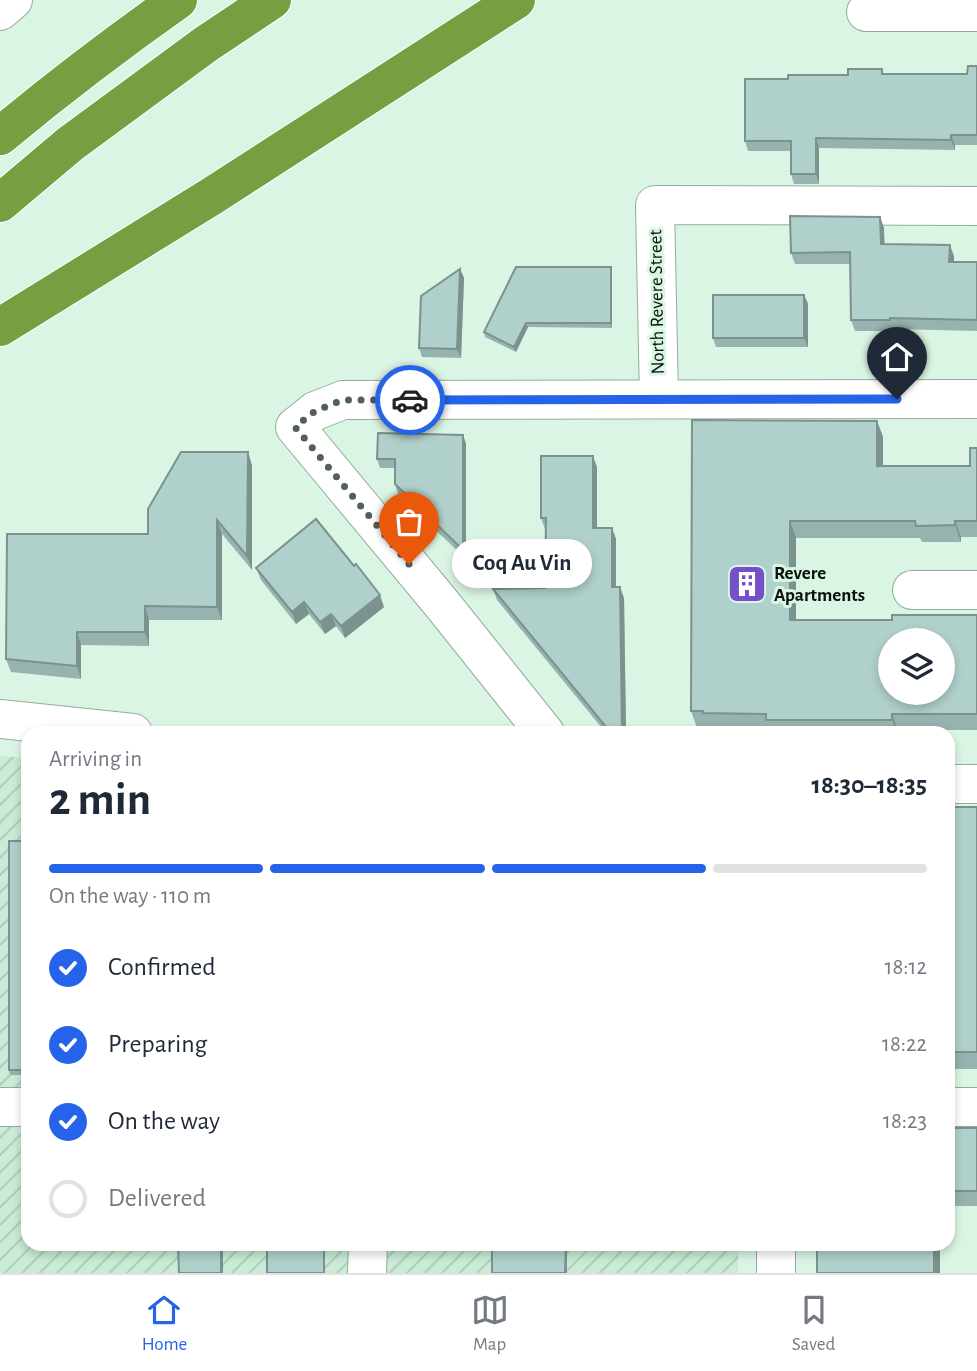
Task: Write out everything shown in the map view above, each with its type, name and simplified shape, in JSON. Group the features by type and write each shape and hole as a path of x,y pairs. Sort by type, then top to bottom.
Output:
{"highway":[{"path":"0,136 178,0"},
{"path":"0,203 70,144 206,44 272,0"},
{"path":"0,327 212,196 516,0"}],"street":[{"path":"0,11 13,0"},
{"path":"866,12 977,12"},
{"name":"North Revere Street","path":"659,400 655,205 977,205"},
{"path":"539,726 295,427 315,411 343,400 977,399"},
{"path":"912,590 977,590"},
{"path":"0,719 66,726"},
{"path":"955,784 977,784"},
{"path":"0,1107 21,1107"},
{"path":"955,1107 977,1107"},
{"path":"368,1251 368,1273"},
{"path":"776,1251 776,1273"}],"shaded area":[{"path":"0,756 21,758 21,1251 738,1251 738,1273 0,1273"}],"building":[{"path":"968,66 977,66 977,135 951,135 951,140 816,138 816,174 791,174 791,141 745,141 745,79 788,79 788,75 848,75 848,69 882,69 882,74 967,74"},
{"path":"790,216 880,217 881,244 950,245 949,262 977,262 977,320 851,320 850,252 791,253"},
{"path":"516,267 611,267 611,323 526,323 514,347 484,332"},
{"path":"460,269 457,349 419,348 421,296"},
{"path":"713,295 804,295 804,338 713,338"},
{"name":"Revere Apartments","path":"692,420 877,421 877,466 970,466 970,448 977,448 977,521 955,521 955,525 916,526 915,521 790,521 790,620 892,620 892,615 977,615 977,714 892,714 892,720 766,720 766,714 691,711"},
{"path":"378,433 463,435 463,550 395,484 395,459 377,459"},
{"path":"181,452 248,452 247,556 217,520 217,607 145,606 145,632 77,632 77,666 6,659 7,534 148,534 148,509"},
{"path":"541,456 593,456 593,528 612,528 612,587 620,587 622,726 605,726 493,589 545,588 546,518 541,518"},
{"path":"316,519 380,595 341,626 331,614 320,622 304,602 292,612 256,568"},
{"path":"955,807 977,807 977,1052 955,1052"},
{"path":"9,841 21,841 21,1070 9,1070"},
{"path":"955,1128 977,1128 977,1191 955,1191"},
{"path":"178,1251 221,1251 221,1273 179,1273"},
{"path":"267,1251 324,1251 324,1273 267,1273"},
{"path":"492,1251 566,1251 565,1273 492,1273"},
{"path":"817,1251 934,1251 934,1273 817,1273"}],"way so far":[{"path":"409,564 295,427 315,411 343,400 410,400"}],"place":[{"name":"Coq Au Vin","path":"409,564"},
{"name":"Revere Apartments","path":"747,584"}],"route":[{"path":"410,400 897,399"}]}
